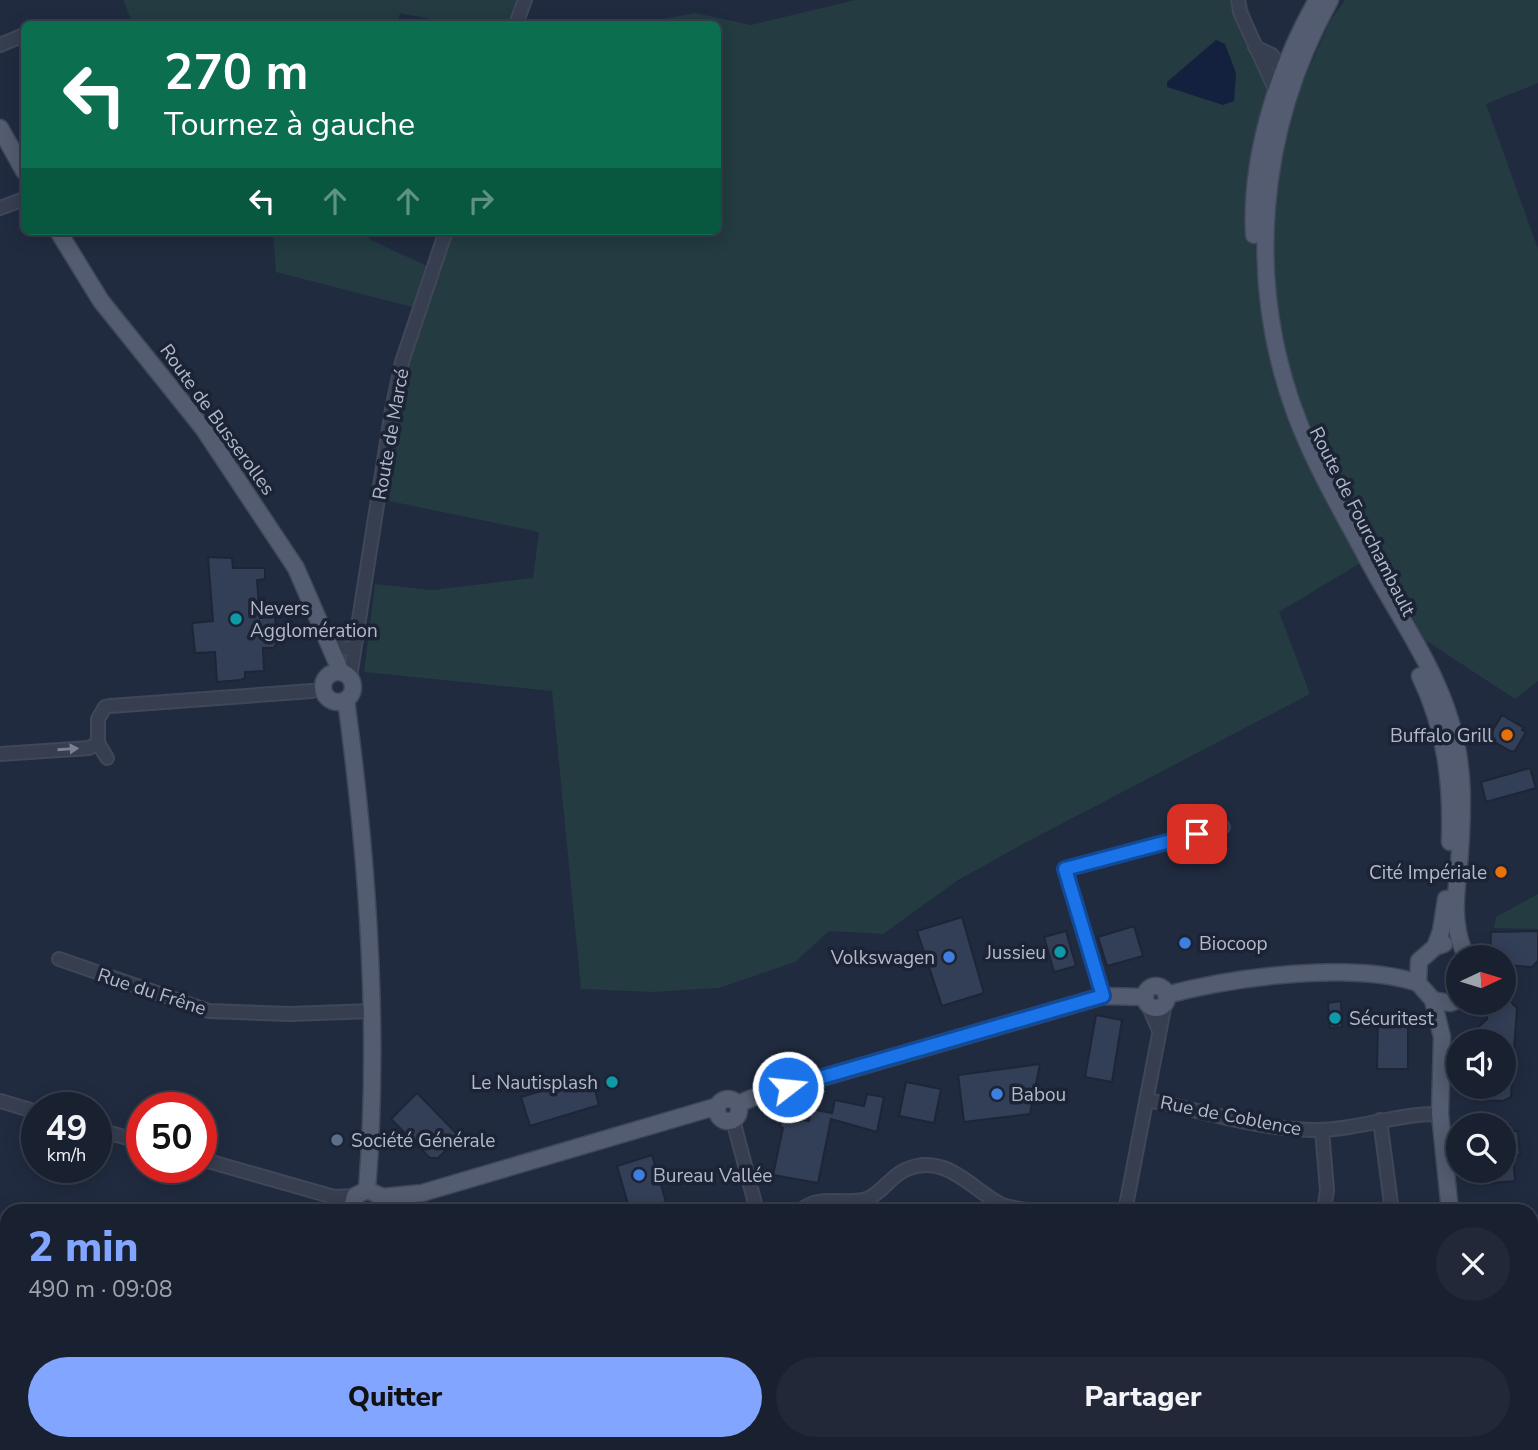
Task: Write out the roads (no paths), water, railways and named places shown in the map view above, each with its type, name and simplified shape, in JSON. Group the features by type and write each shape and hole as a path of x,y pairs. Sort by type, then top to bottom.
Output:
{"main road":[{"name":"Route de Fourchambault","path":"1317,0 1276,72 1276,91 1258,169 1254,230 1259,297 1269,357 1289,421 1328,507 1410,655 1434,708 1450,778 1451,814 1445,908 1435,947"},
{"path":"1330,0 1300,63 1271,159 1264,243 1266,293 1286,386 1318,464 1438,690 1459,750 1464,781 1454,921 1463,945"},
{"path":"0,128 21,166"},
{"name":"Route de Busserolles","path":"60,235 101,301 203,428 296,568 325,633 334,685 351,740 373,1011 356,1202"},
{"path":"356,1202 384,1204 701,1112 727,1112 751,1098 1103,996 1146,1001 1147,990 1156,986 1166,997 1200,986 1401,968 1419,961 1435,947 1452,945"},
{"path":"1419,961 1416,974 1418,983 1433,1000 1442,1037 1440,1114 1449,1204"},
{"path":"1347,974 1401,977 1418,983"},
{"path":"1433,1000 1446,1001"},
{"path":"1442,1037 1451,1015"}],"street":[{"path":"517,21 524,0"},
{"path":"1238,0 1240,12 1255,47 1276,72 1287,79 1275,119 1271,159"},
{"path":"0,45 21,37"},
{"path":"1255,47 1272,55 1293,46"},
{"path":"1272,55 1276,72"},
{"path":"1276,72 1300,63"},
{"path":"0,208 21,200"},
{"name":"Route de Marcé","path":"334,685 355,646 402,362 445,235"},
{"path":"325,633 341,648 355,646"},
{"path":"107,758 98,743 98,719 105,707 334,685"},
{"path":"0,754 89,748 98,743"},
{"path":"1103,996 1065,869 1223,827"},
{"name":"Rue du Frêne","path":"59,959 209,1012 289,1014 373,1011"},
{"path":"1126,1204 1166,997"},
{"path":"1146,1001 1160,1034"},
{"name":"Rue de Coblence","path":"1147,1100 1266,1125 1322,1130 1380,1120 1440,1114"},
{"path":"0,1101 21,1107"},
{"path":"727,1112 755,1204"},
{"path":"1380,1120 1391,1204"},
{"path":"1322,1130 1327,1190 1325,1204"},
{"path":"217,1164 356,1202"},
{"path":"808,1204 824,1200 851,1202 869,1198 904,1170 923,1165 941,1166 961,1176 1002,1204"}],"water":[{"path":"1216,40 1225,44 1236,73 1234,101 1223,105 1167,87 1167,82"}],"place":[{"name":"Nevers Agglomération","path":"236,619"},
{"name":"Buffalo Grill","path":"1507,735"},
{"name":"Cité Impériale","path":"1501,872"},
{"name":"Biocoop","path":"1185,943"},
{"name":"Jussieu","path":"1060,952"},
{"name":"Volkswagen","path":"949,957"},
{"name":"Sécuritest","path":"1335,1018"},
{"name":"Le Nautisplash","path":"612,1082"},
{"name":"Babou","path":"997,1094"},
{"name":"Société Générale","path":"337,1140"},
{"name":"Bureau Vallée","path":"639,1175"}]}
